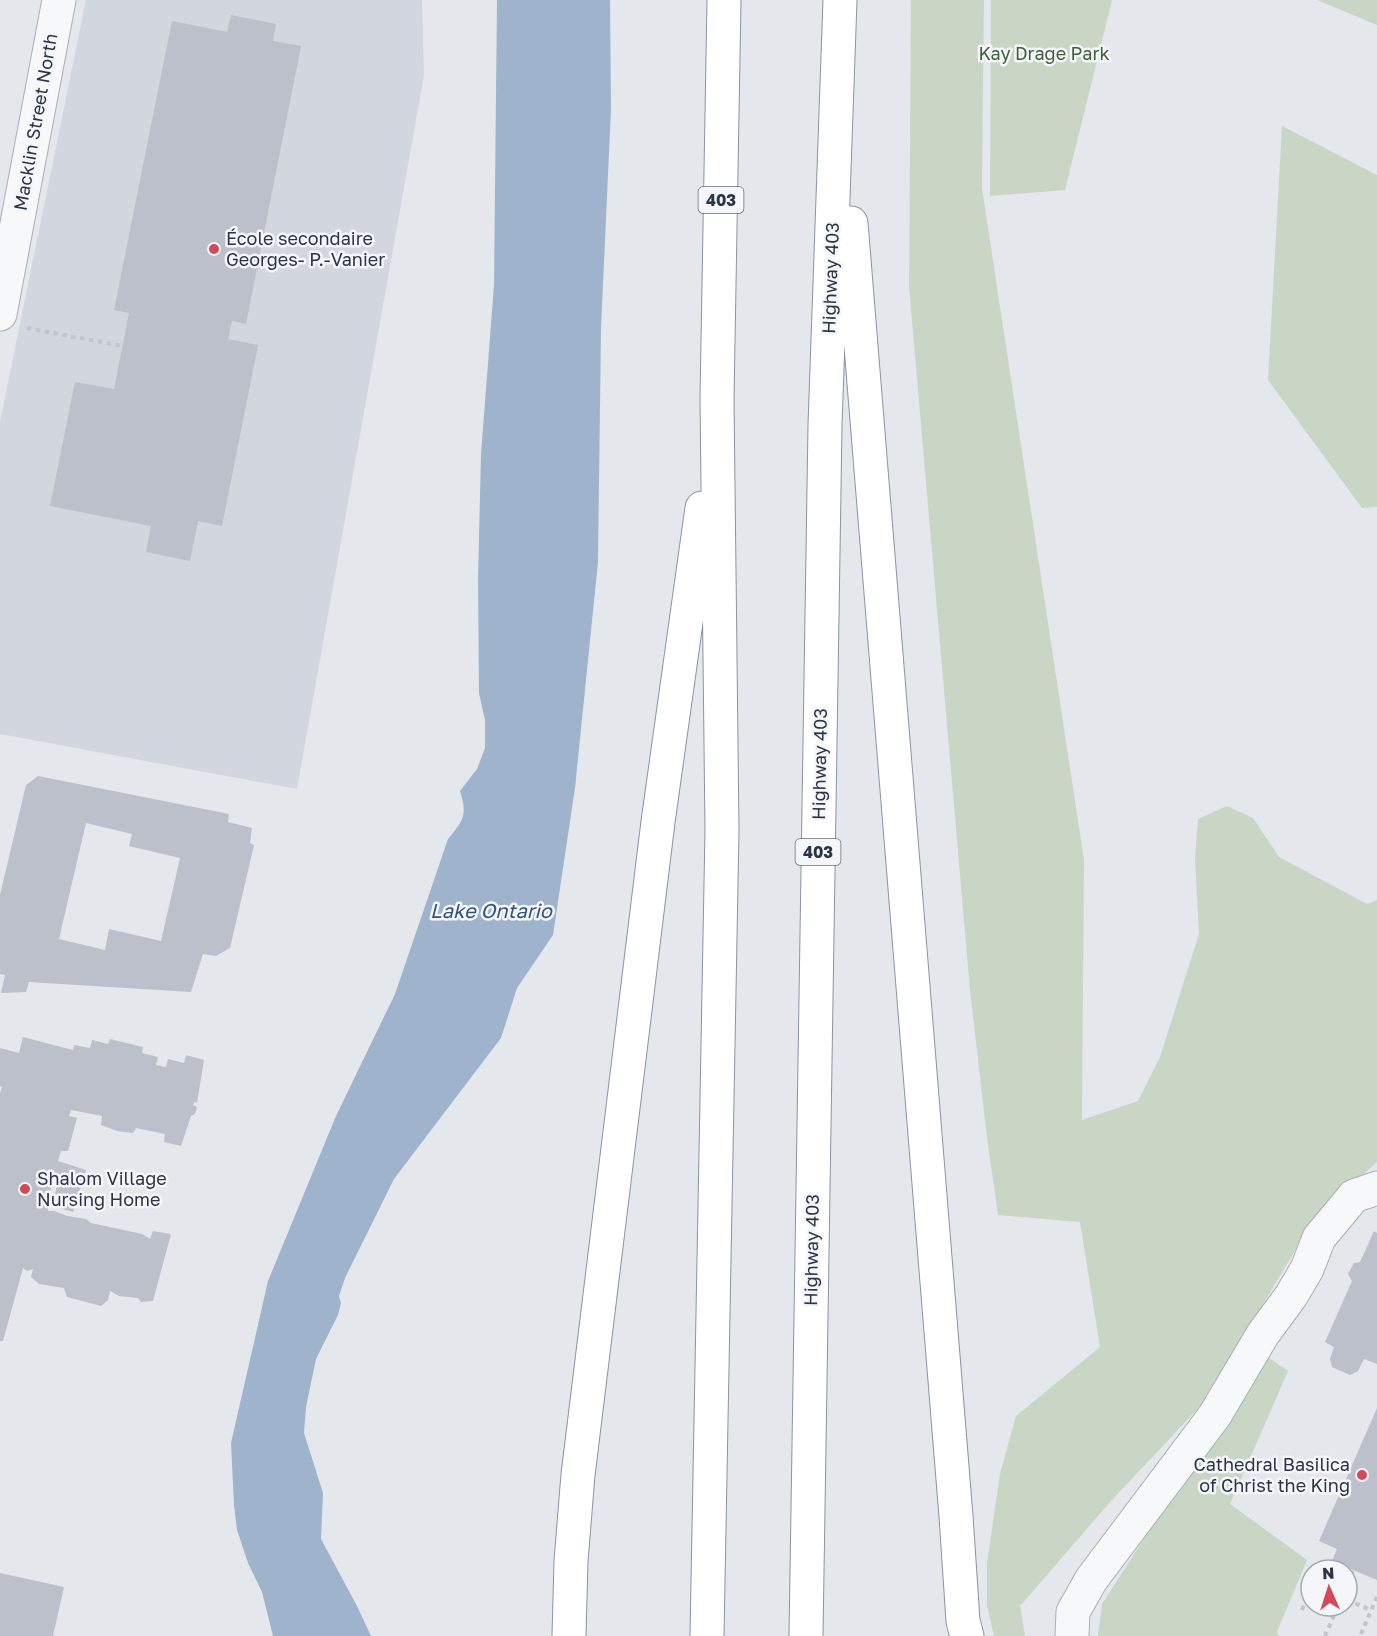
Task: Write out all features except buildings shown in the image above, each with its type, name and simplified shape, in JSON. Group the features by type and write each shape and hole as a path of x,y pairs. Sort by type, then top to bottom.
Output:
{"highway":[{"name":"403","path":"707,1636 722,830 717,399 724,0"},
{"name":"Highway 403","path":"806,1636 825,425 840,0"},
{"path":"839,68 963,1621 967,1636"},
{"path":"569,1636 571,1561 579,1463 658,822 717,399"}],"street":[{"name":"Macklin Street North","path":"0,314 59,0"},
{"path":"1072,1636 1074,1612 1091,1580 1215,1415 1263,1334 1291,1296 1307,1269 1319,1238 1354,1196 1377,1188"}],"path":[{"path":"39,331 122,346"},
{"path":"1361,1634 1377,1597"},
{"path":"1359,1605 1371,1610"},
{"path":"1325,1636 1333,1618"}],"shaded area":[{"name":"École secondaire Georges- P.-Vanier","path":"86,0 422,0 424,75 297,789 0,734 0,422"}],"green space":[{"path":"911,0 984,0 982,188 1084,860 1082,1120 1138,1101 1160,1057 1199,934 1195,859 1198,819 1227,806 1253,818 1279,857 1367,904 1377,900 1377,1162 1314,1219 1205,1401 1111,1501 1020,1606 1025,1636 994,1636 987,1606 987,1563 1000,1474 1016,1416 1100,1347 1080,1222 998,1215 987,1138 970,990 909,286"},
{"name":"Kay Drage Park","path":"991,0 1112,0 1065,190 990,196"},
{"path":"1317,0 1377,0 1377,25"},
{"path":"1282,126 1377,175 1377,507 1362,508 1268,380"},
{"path":"1263,1354 1288,1371 1230,1504 1304,1558 1299,1558 1299,1579 1277,1632 1279,1636 1098,1636 1102,1604"}],"water":[{"name":"Lake Ontario","path":"497,0 610,0 611,109 601,328 598,562 575,788 553,935 517,988 501,1038 394,1179 345,1278 339,1296 341,1303 338,1315 316,1359 306,1407 304,1433 323,1493 321,1539 371,1636 273,1636 262,1592 248,1563 237,1530 231,1443 268,1281 336,1116 395,994 448,839 463,817 464,806 460,791 477,769 485,748 485,720 479,693 478,579 481,454 494,285"}],"place":[{"name":"École secondaire Georges- P.-Vanier","path":"214,249"},
{"name":"Shalom Village Nursing Home","path":"25,1189"},
{"name":"Cathedral Basilica of Christ the King","path":"1362,1475"}]}
